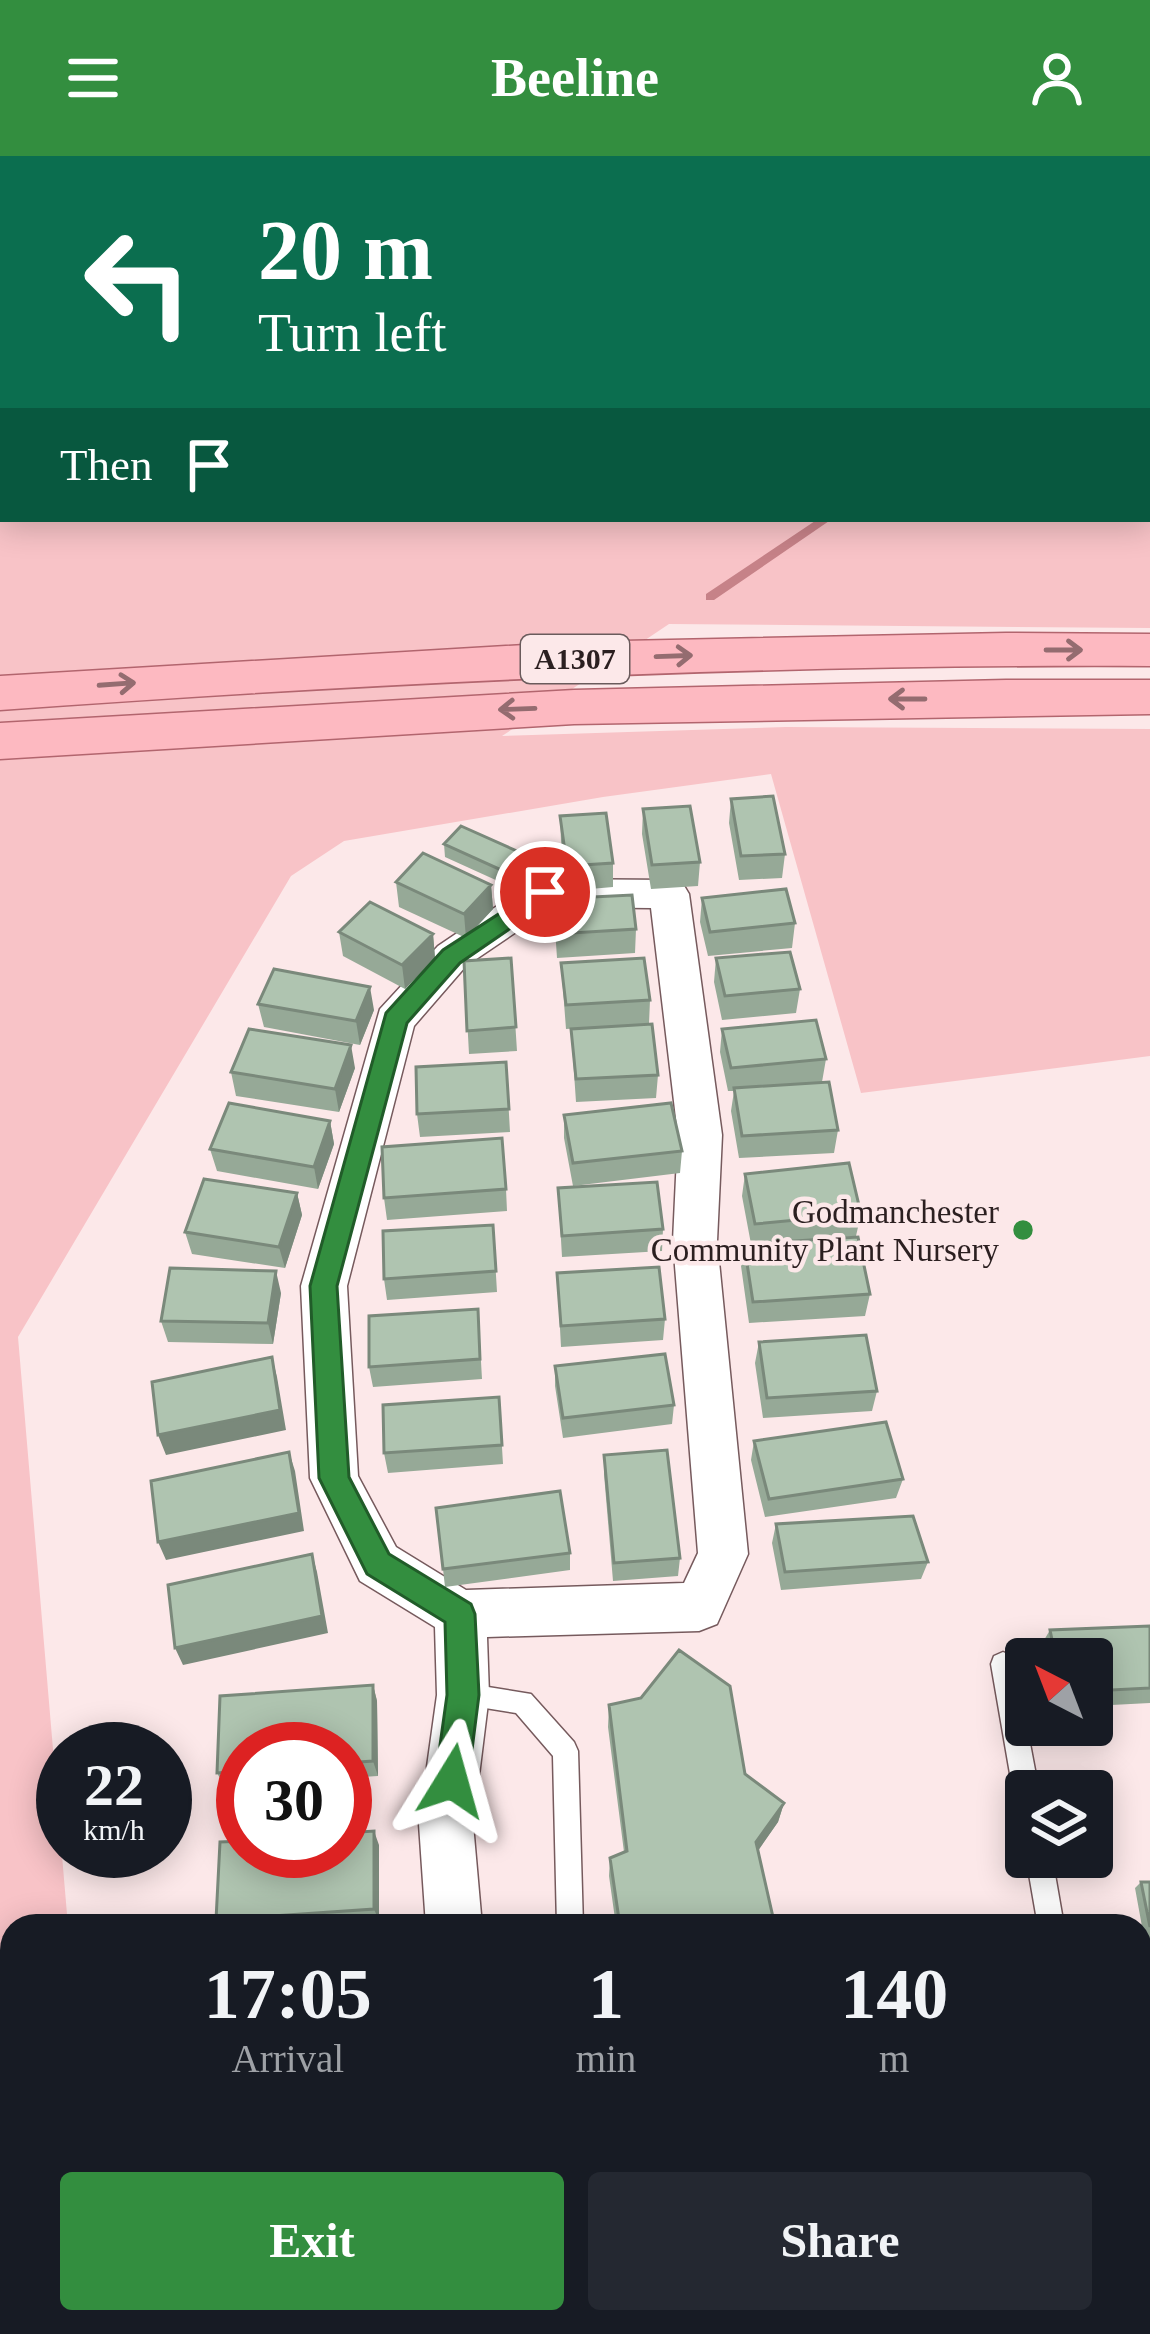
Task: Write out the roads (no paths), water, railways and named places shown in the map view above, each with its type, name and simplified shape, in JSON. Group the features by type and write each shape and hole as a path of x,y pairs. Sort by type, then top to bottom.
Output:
{"main road":[{"name":"A1307","path":"0,693 521,661 828,651 1150,650"},
{"name":"A1307","path":"0,741 524,709 840,699 1150,698"}],"street":[{"path":"545,892 669,894 700,1135 695,1241 723,1554 699,1607 460,1614 378,1564 334,1478 323,1286 395,1019 452,956 545,892"},
{"path":"453,1914 446,1824 463,1695 460,1614"}],"lane":[{"path":"1003,1664 1022,1770"},
{"path":"463,1695 523,1702 565,1751 570,1914"},
{"path":"1043,1878 1049,1914"}],"waterway":[{"path":"710,597 822,522"}],"place":[{"name":"Godmanchester Community Plant Nursery","path":"1023,1230"}]}
